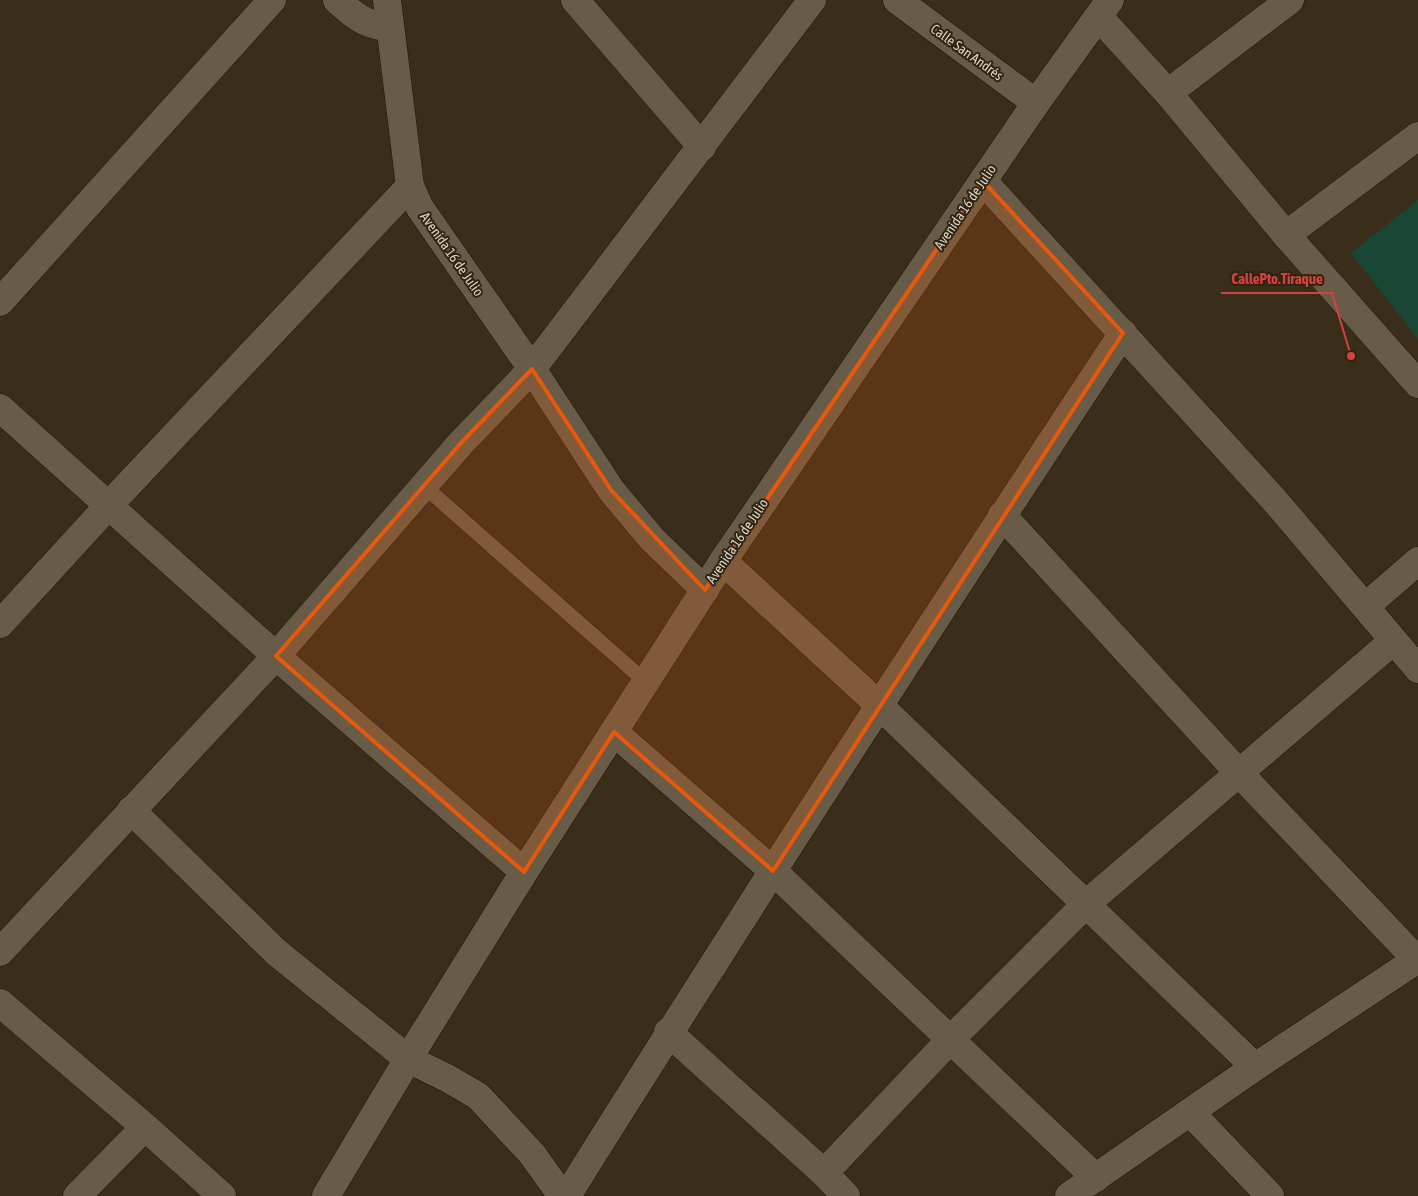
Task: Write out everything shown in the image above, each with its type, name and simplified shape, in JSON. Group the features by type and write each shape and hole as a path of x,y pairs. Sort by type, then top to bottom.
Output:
{"street":[{"path":"0,302 272,0"},
{"path":"337,0 360,20 390,27"},
{"name":"Avenida 16 de Julio","path":"387,0 410,186 420,208 532,369 611,490 652,538 705,590 1036,103 1105,8"},
{"path":"575,0 702,147"},
{"path":"0,952 276,656 460,444 532,369 812,0"},
{"name":"Calle San Andrés","path":"897,0 1036,103"},
{"path":"1168,93 1290,0"},
{"path":"1105,8 1168,93 1286,235 1418,384"},
{"path":"1286,235 1418,136"},
{"path":"983,181 1124,333 1276,502 1418,669"},
{"path":"0,624 109,505 410,186"},
{"path":"567,1196 668,1032 773,872 879,704 1002,515 1124,333"},
{"path":"0,408 276,656 524,872"},
{"path":"1002,515 1239,772 1417,959 1255,1067 1069,1196"},
{"path":"723,561 879,704 1255,1067"},
{"path":"1366,606 1418,561"},
{"path":"326,1196 524,872 705,590"},
{"path":"824,1173 950,1040 1086,904 1393,641"},
{"path":"614,732 773,872 1096,1178"},
{"path":"131,810 276,952 408,1059 478,1096 532,1154 562,1196"},
{"path":"0,1003 145,1127 222,1196"},
{"path":"668,1032 824,1173 846,1196"},
{"path":"1190,1112 1270,1196"},
{"path":"78,1196 145,1127"}],"lane":[{"path":"424,486 646,682"}],"highlighted area":[{"path":"983,181 1123,333 773,871 614,732 524,872 276,656 460,444 532,369 611,490 705,590"}],"green space":[{"path":"1418,200 1418,339 1351,253"}],"place":[{"name":"CallePto.Tiraque","path":"1351,356"}]}
